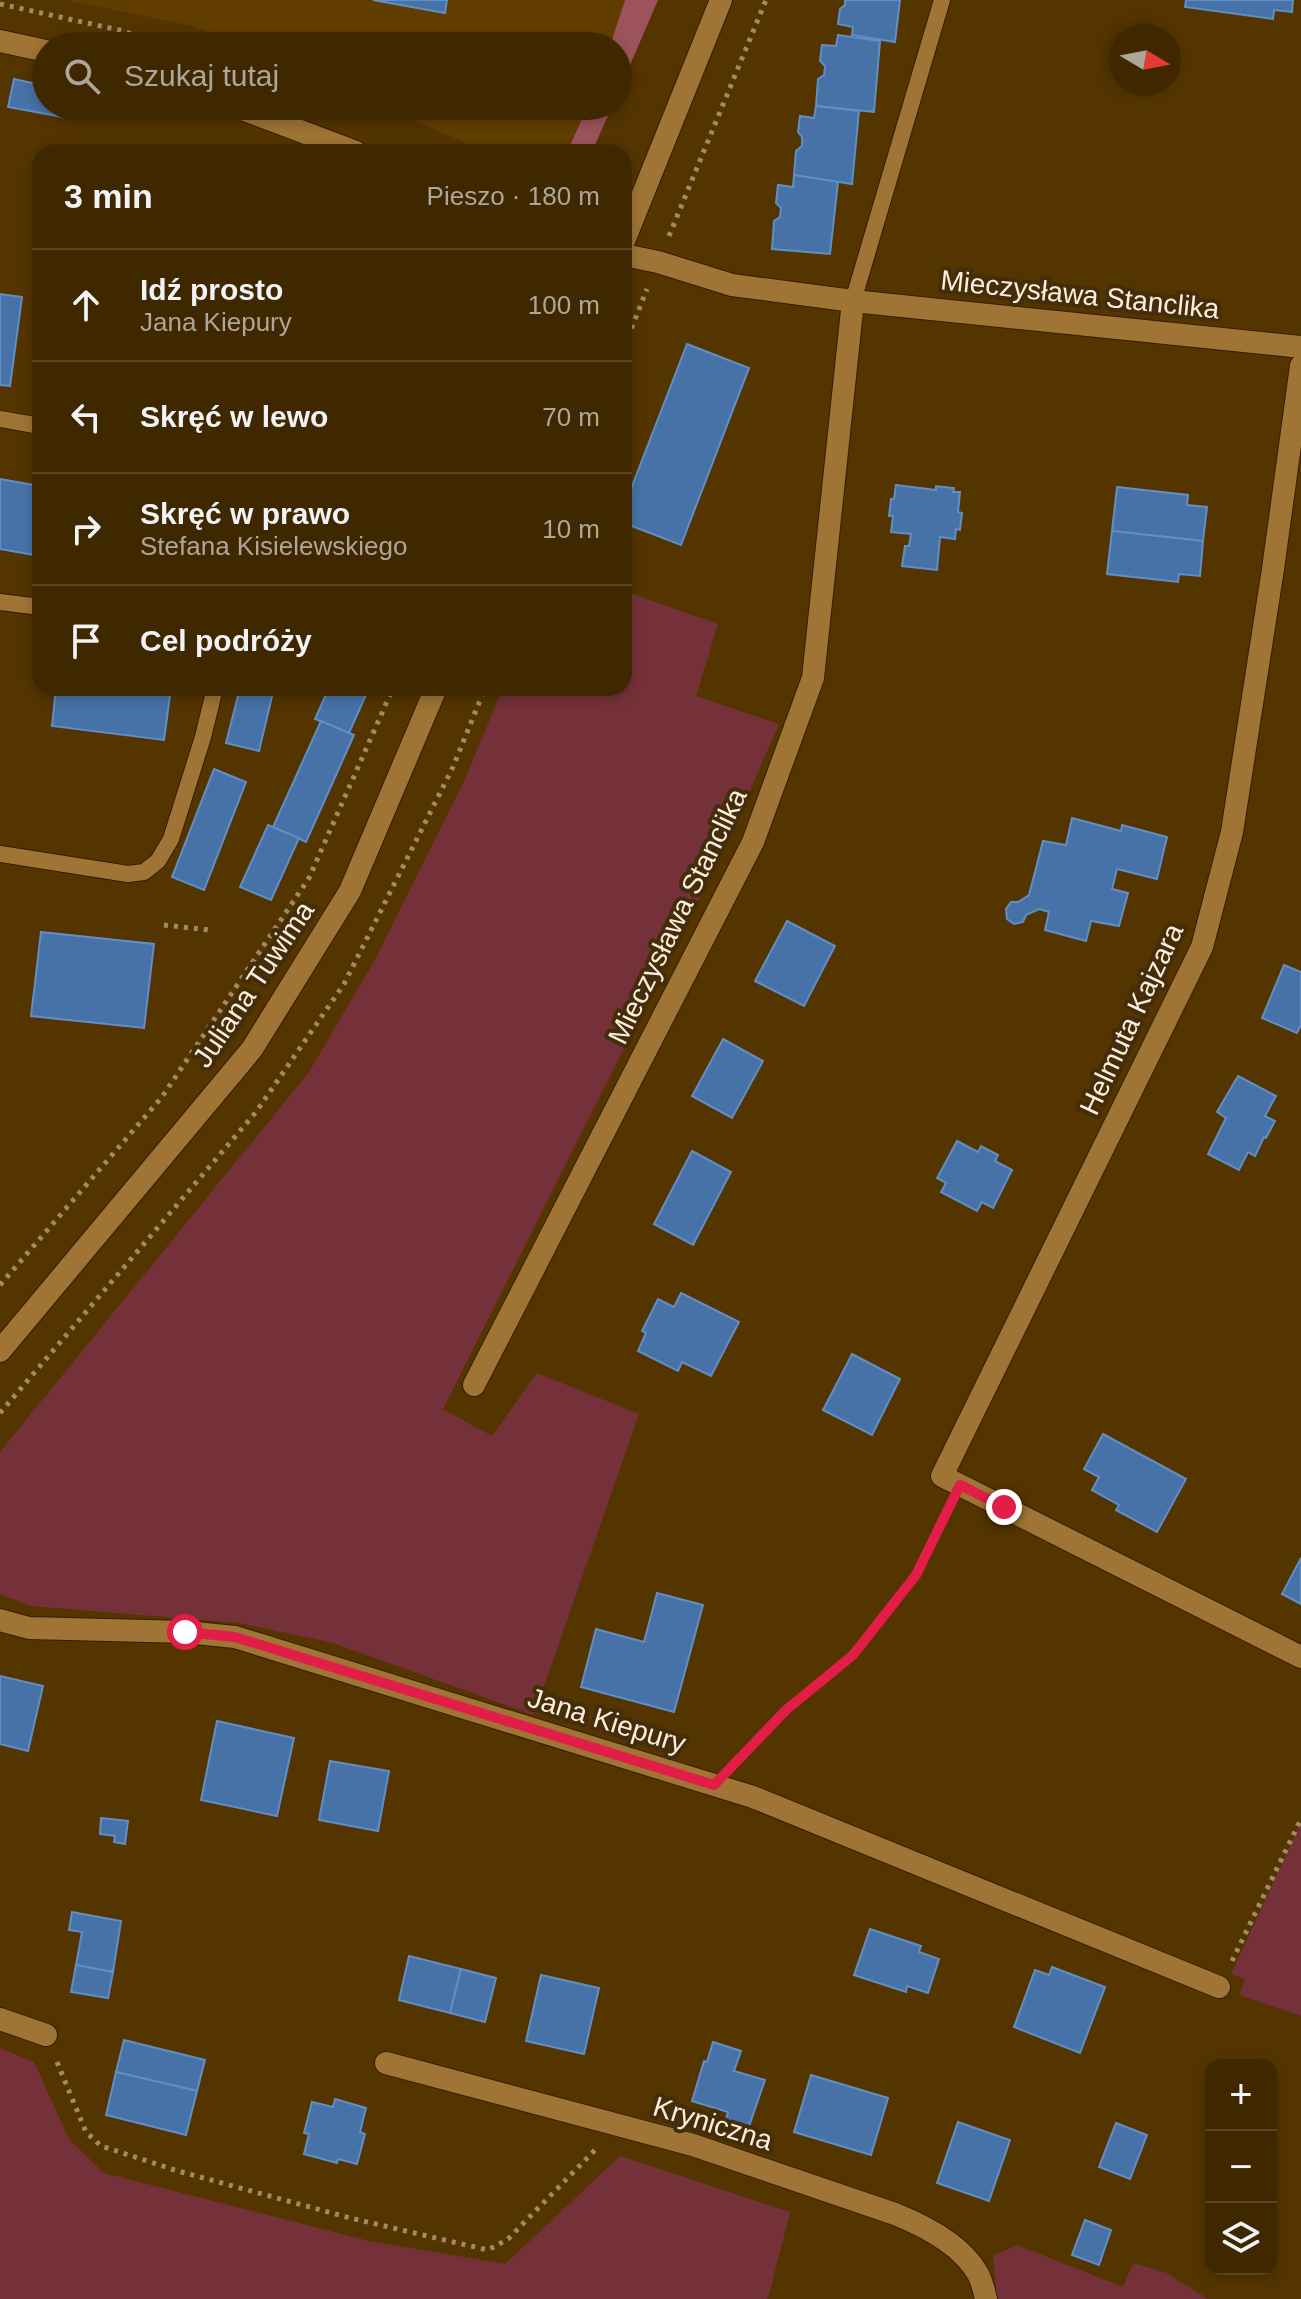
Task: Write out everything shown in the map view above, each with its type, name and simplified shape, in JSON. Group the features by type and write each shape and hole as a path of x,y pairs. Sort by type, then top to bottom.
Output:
{"street":[{"path":"632,221 721,0"},
{"path":"0,41 32,48"},
{"path":"271,120 335,144"},
{"name":"Mieczysława Stanclika","path":"632,257 732,285 853,301 1301,347"},
{"name":"Mieczysława Stanclika","path":"474,1385 753,842 813,678 853,301"},
{"name":"Helmuta Kajzara","path":"951,1481 1202,947 1232,832 1301,366"},
{"name":"Juliana Tuwima","path":"0,1351 252,1049 350,891 433,696"},
{"path":"951,1481 1301,1657"},
{"name":"Jana Kiepury","path":"0,1620 29,1628 185,1632 235,1637 753,1797 1219,1987"},
{"path":"0,2019 46,2035"},
{"name":"Kryniczna","path":"386,2063 693,2145 895,2214 922,2225 946,2241 978,2274 986,2299"}],"lane":[{"path":"853,301 942,0"},
{"path":"0,419 32,425"},
{"path":"0,602 32,606"},
{"path":"0,854 128,874 144,872 158,861 171,839 213,696"}],"path":[{"path":"632,327 766,0"},
{"path":"0,4 122,32"},
{"path":"0,1285 162,1097 309,878 389,696"},
{"path":"164,925 209,930"},
{"path":"714,1785 786,1710 853,1655 916,1575 951,1481"},
{"path":"1219,1987 1301,1819"},
{"path":"46,2035 86,2132 101,2146 178,2171 336,2214 488,2250 508,2239 619,2125"}],"shaded area":[{"path":"66,0 625,0 615,32 207,32 193,26"},
{"path":"625,0 658,0 632,60 632,32 615,32"},
{"path":"413,120 582,120 571,144 468,144"},
{"path":"582,120 606,120 595,144 571,144"},
{"path":"632,594 718,624 696,696 779,724 728,841 443,1409 492,1436 537,1373 639,1414 534,1715 333,1643 239,1623 31,1606 0,1594 0,1452 309,1072 376,958 464,781 500,696 632,696"},
{"path":"1301,1823 1301,2016 1239,1995 1245,1979 1231,1974"},
{"path":"0,2048 34,2062 69,2139 104,2173 369,2241 505,2264 620,2156 790,2212 770,2291 767,2299 0,2299"},
{"path":"1017,2245 1123,2287 1133,2263 1167,2273 1208,2299 997,2299 993,2256"}],"building":[{"path":"373,0 447,0 445,13"},
{"path":"845,0 900,0 895,42 852,35 853,27 838,24"},
{"path":"1186,0 1293,0 1292,12 1274,10 1273,19 1185,7"},
{"path":"838,35 880,41 874,112 816,106 818,79 824,75 825,66 820,61 822,45 836,46"},
{"path":"14,79 32,83 32,111 8,107"},
{"path":"816,106 859,111 852,184 794,175 796,151 802,146 802,137 798,132 800,116 814,118"},
{"path":"794,175 838,182 830,254 772,249 774,221 780,217 781,208 776,203 778,185 793,187"},
{"path":"0,294 22,297 10,386 0,385"},
{"path":"687,344 749,368 681,545 632,526 632,486"},
{"path":"0,479 32,485 32,555 0,549"},
{"path":"896,485 936,490 936,486 954,488 953,492 960,492 960,530 956,529 955,539 940,537 937,570 902,566 905,546 909,546 911,534 891,532 893,516 889,516"},
{"path":"1117,487 1188,495 1187,505 1207,507 1203,541 1112,531"},
{"path":"1112,531 1203,541 1200,576 1179,574 1178,582 1107,574"},
{"path":"55,696 170,696 164,740 52,726"},
{"path":"238,696 272,696 259,751 226,743"},
{"path":"325,696 365,696 349,733 315,719"},
{"path":"321,721 354,735 306,842 273,827"},
{"path":"214,769 246,782 204,890 172,877"},
{"path":"1072,818 1121,831 1122,825 1167,837 1157,879 1117,869 1112,889 1128,893 1119,926 1091,921 1086,941 1045,930 1049,912 1039,909 1026,915 1023,922 1014,924 1007,919 1006,909 1011,902 1018,902 1029,895 1043,841 1066,845"},
{"path":"268,825 299,838 271,900 240,887"},
{"path":"787,921 835,946 804,1006 755,981"},
{"path":"41,932 154,944 144,1028 31,1016"},
{"path":"1284,965 1301,972 1301,1025 1297,1033 1262,1018"},
{"path":"723,1039 763,1061 732,1118 692,1096"},
{"path":"1238,1076 1276,1096 1265,1116 1275,1121 1255,1156 1248,1152 1239,1170 1208,1154 1226,1118 1217,1112"},
{"path":"957,1141 978,1152 981,1146 998,1155 995,1161 1012,1170 993,1208 982,1202 977,1211 941,1192 946,1183 937,1178"},
{"path":"692,1151 731,1172 693,1245 654,1224"},
{"path":"681,1293 739,1322 711,1376 682,1362 678,1371 638,1351 646,1333 642,1331 658,1299 674,1307"},
{"path":"852,1354 900,1379 872,1435 823,1410"},
{"path":"1103,1434 1186,1479 1157,1532 1116,1510 1119,1505 1092,1490 1099,1477 1084,1469"},
{"path":"1301,1558 1301,1604 1282,1594"},
{"path":"657,1593 703,1605 674,1712 581,1687 596,1629 644,1642"},
{"path":"0,1676 43,1686 28,1751 0,1744"},
{"path":"217,1721 294,1738 277,1816 201,1800"},
{"path":"330,1761 389,1771 378,1831 319,1820"},
{"path":"101,1818 128,1821 125,1844 114,1842 115,1836 100,1834"},
{"path":"72,1912 121,1921 113,1972 76,1965 82,1932 69,1930"},
{"path":"870,1929 921,1946 919,1952 939,1959 928,1993 907,1986 906,1992 854,1975"},
{"path":"409,1956 461,1969 450,2013 399,2000"},
{"path":"76,1965 113,1972 108,1998 71,1992"},
{"path":"1052,1967 1105,1987 1080,2053 1014,2027 1035,1970 1049,1975"},
{"path":"461,1969 496,1978 485,2022 450,2013"},
{"path":"541,1975 599,1988 584,2054 526,2041"},
{"path":"124,2040 205,2060 197,2091 116,2072"},
{"path":"713,2042 741,2051 734,2071 765,2080 748,2129 725,2122 728,2112 692,2101"},
{"path":"116,2072 197,2091 186,2135 106,2115"},
{"path":"811,2075 888,2098 871,2155 794,2132"},
{"path":"335,2099 366,2108 360,2132 365,2134 357,2164 338,2159 337,2163 304,2154 309,2134 304,2133 312,2102 333,2107"},
{"path":"958,2122 1010,2140 989,2201 937,2183"},
{"path":"1116,2123 1147,2135 1130,2179 1099,2167"},
{"path":"1085,2220 1111,2230 1099,2265 1072,2255"}],"route":[{"path":"185,1632 235,1637 714,1785 786,1710 853,1655 916,1575 960,1485 1004,1507"}]}
